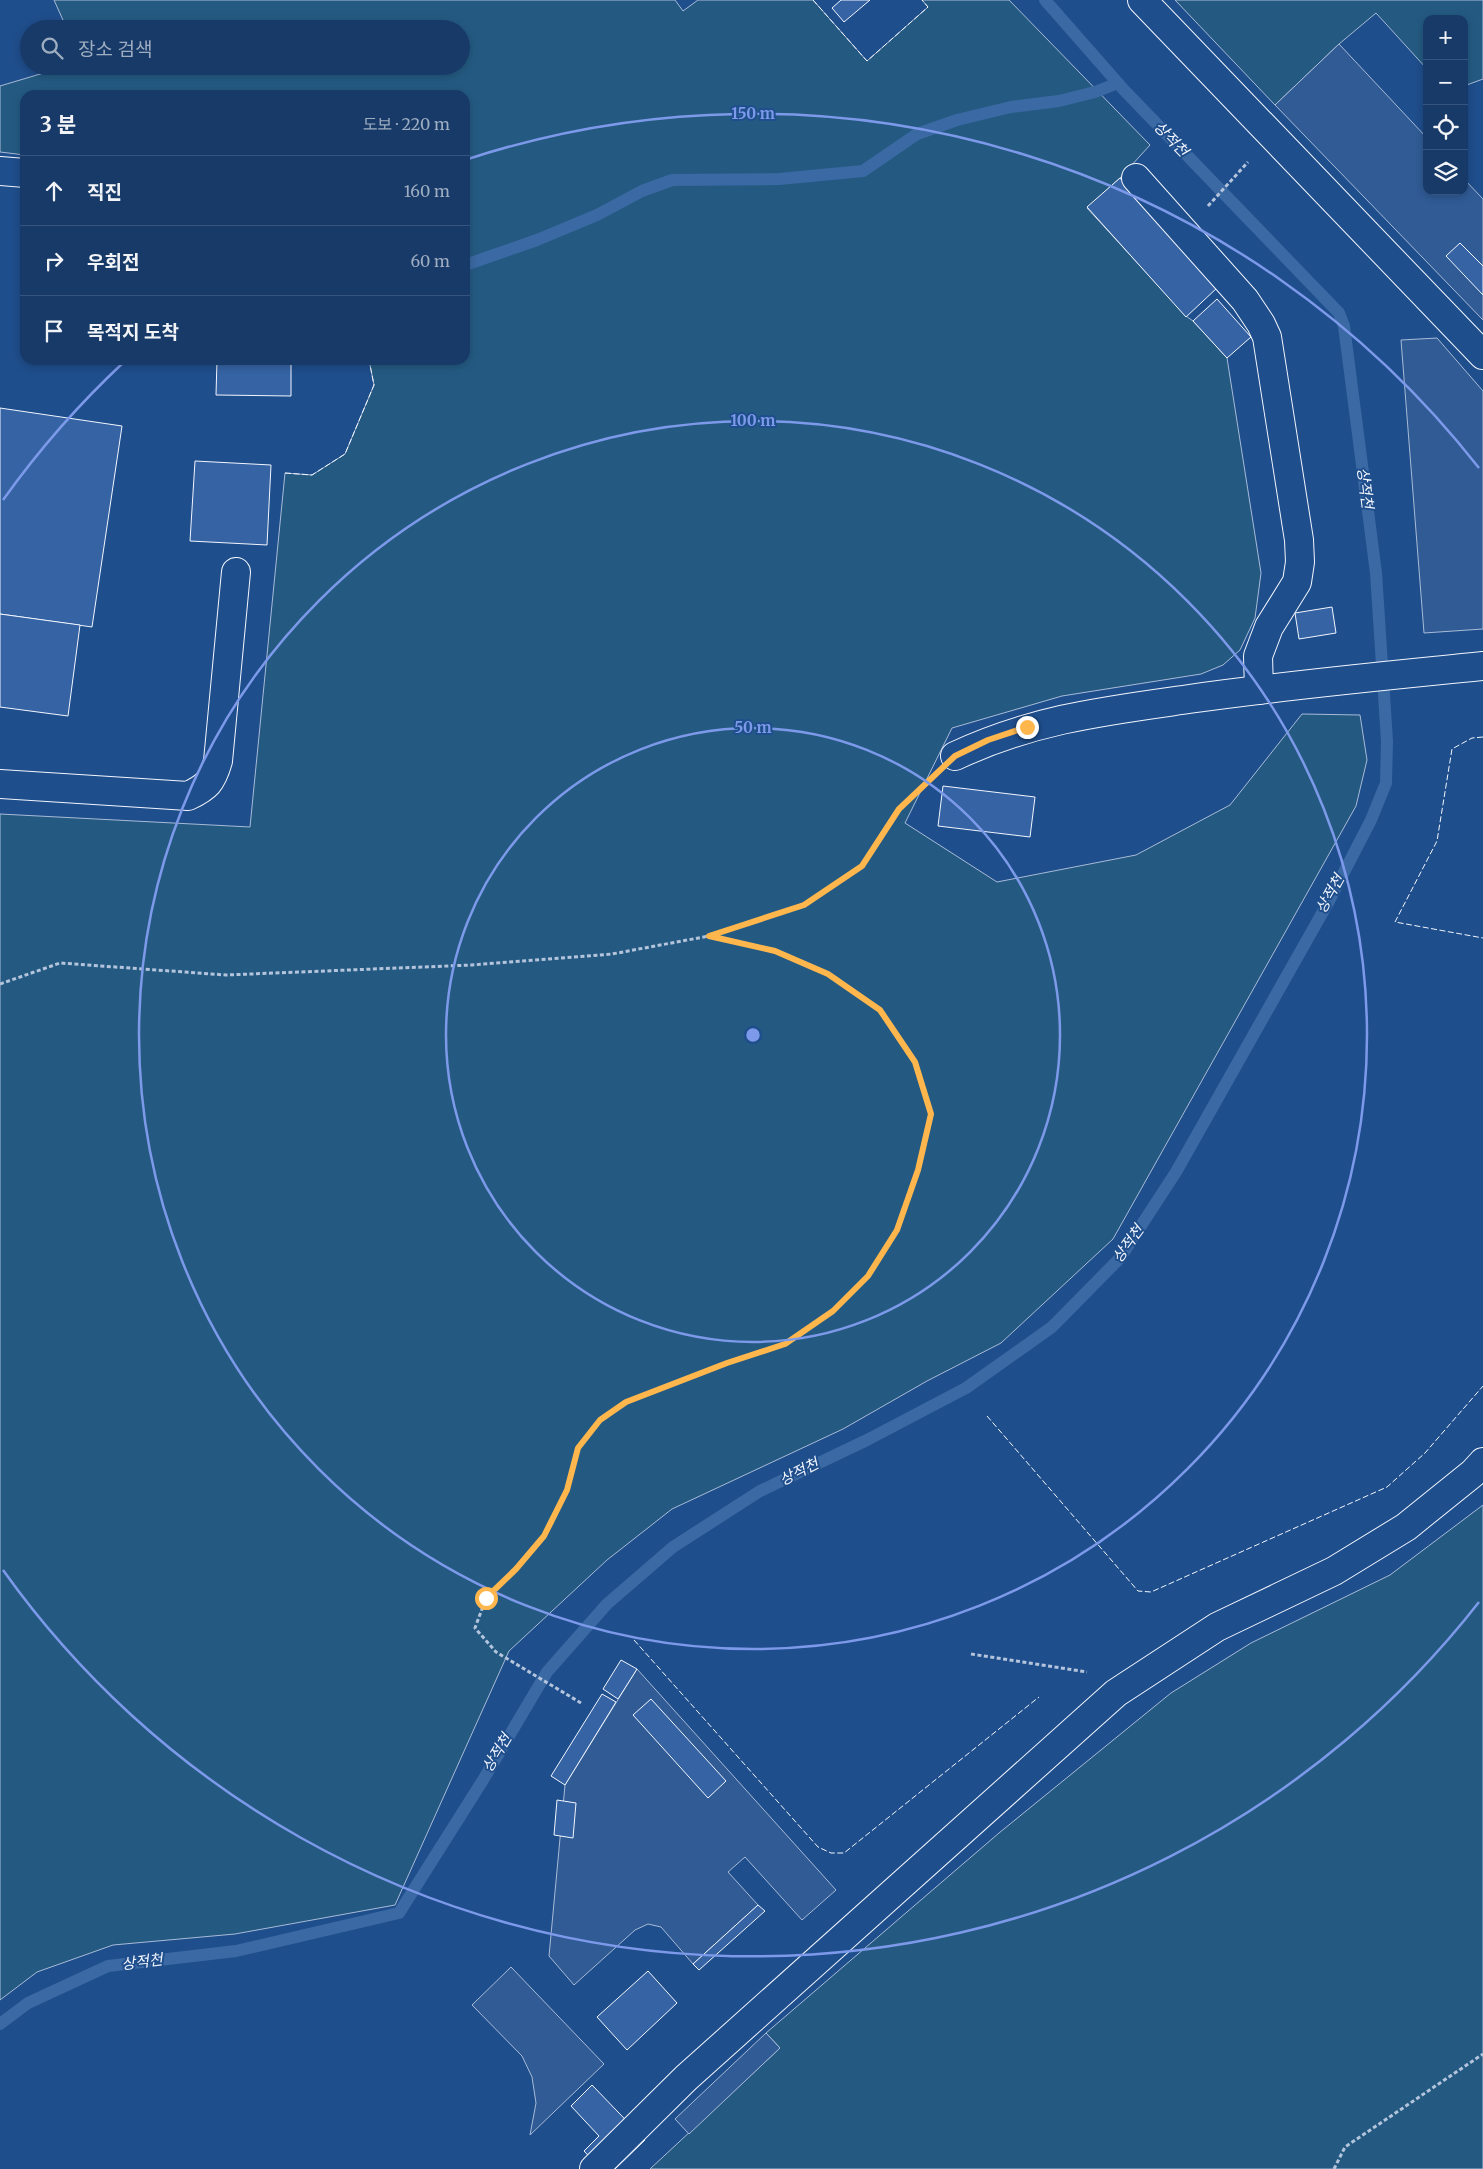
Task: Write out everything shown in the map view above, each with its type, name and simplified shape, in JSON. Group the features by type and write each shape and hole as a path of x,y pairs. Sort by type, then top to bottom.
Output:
{"lane":[{"path":"1142,0 1483,355"},
{"path":"0,171 20,173"},
{"path":"1136,178 1245,300 1267,337 1299,540 1300,562 1297,582 1262,640 1258,656 1259,690"},
{"path":"0,784 188,796 205,788 214,775 218,761 236,572"},
{"path":"955,756 988,740 1027,727 1085,713 1360,678 1483,666"},
{"path":"594,2169 686,2078 1116,1693 1217,1626 1334,1572 1406,1527 1473,1473 1483,1462"}],"path":[{"path":"1185,232 1248,161"},
{"path":"0,984 60,964 226,975 472,965 612,954 709,936 804,905 862,866 899,809 955,756"},
{"path":"581,1703 496,1652 475,1628 486,1598 516,1569 544,1536 567,1490 578,1448 600,1420 626,1402 727,1363 785,1344 833,1311 868,1276 897,1230 918,1170 931,1114 915,1062 880,1010 828,974 775,951 709,936"},
{"path":"971,1654 1090,1672"},
{"path":"1334,2169 1345,2147 1483,2054"}],"shaded area":[{"path":"54,0 675,0 683,11 698,0 813,0 867,61 928,7 922,0 1009,0 1150,145 1120,178 1087,208 1227,358 1261,573 1255,618 1240,650 1223,665 1201,674 1062,696 952,728 905,823 997,882 1136,855 1230,805 1302,714 1360,715 1367,760 1356,806 1113,1239 1001,1343 927,1381 843,1429 672,1509 607,1560 509,1651 395,1905 235,1934 113,1945 37,1972 0,2000 0,814 250,827 285,473 312,475 345,454 374,385 370,365 470,365 470,90 20,90 20,154 0,152 0,86 37,75 470,75 470,20 63,20"},
{"path":"1175,0 1483,0 1483,79 1468,85 1468,15 1423,15 1423,65 1376,13 1339,44 1275,105"},
{"path":"1339,44 1423,134 1423,195 1468,195 1468,183 1483,199 1483,320 1275,105"},
{"path":"1437,338 1483,391 1483,629 1424,633 1401,340"},
{"path":"1483,1505 1483,2169 650,2169 780,2048 766,2033 999,1833 1171,1693 1251,1643 1390,1575"},
{"path":"637,1669 836,1890 802,1920 745,1857 728,1872 758,1905 693,1964 661,1927 648,1924 635,1930 574,1985 549,1956 565,1785"},
{"path":"511,1967 604,2064 530,2135 536,2103 532,2077 522,2056 472,2005"},
{"path":"766,2033 780,2048 689,2134 675,2119"}],"building":[{"path":"841,0 870,0 844,22 832,8"},
{"path":"1120,178 1218,287 1186,317 1087,207"},
{"path":"1460,243 1483,266 1483,295 1446,256"},
{"path":"1217,299 1251,337 1227,358 1193,321"},
{"path":"217,365 291,365 291,396 216,395"},
{"path":"0,408 122,426 92,627 0,614"},
{"path":"195,461 271,465 267,545 190,541"},
{"path":"1332,607 1336,633 1299,639 1295,613"},
{"path":"0,614 80,625 68,716 0,707"},
{"path":"943,786 1035,797 1030,837 938,826"},
{"path":"621,1660 637,1669 618,1699 603,1689"},
{"path":"602,1694 616,1702 565,1785 551,1776"},
{"path":"651,1699 726,1781 708,1798 633,1715"},
{"path":"557,1800 576,1803 573,1838 554,1835"},
{"path":"758,1905 765,1911 699,1970 693,1964"},
{"path":"648,1971 677,2003 627,2050 597,2017"},
{"path":"592,2085 645,2140 615,2169 601,2169 584,2151 599,2136 571,2106"}],"waterway":[{"name":"상적천","path":"0,2024 28,2003 108,1966 236,1951 399,1913 483,1780 547,1672 607,1604 673,1547 760,1491 867,1440 966,1388 1052,1327 1120,1258 1176,1172 1329,901 1371,820 1386,783 1387,741 1376,573 1344,326 1339,313 1124,90 1045,0"},
{"path":"470,263 537,240 597,215 642,191 672,180 779,179 863,171 917,134 957,120 1011,107 1059,101 1095,92 1118,83"}],"fence":[{"path":"813,0 867,61 928,7 922,0"},
{"path":"285,473 312,475 345,454 374,385 370,365"},
{"path":"1483,737 1472,738 1452,749 1437,841 1395,922 1483,938"},
{"path":"987,1416 1138,1591 1151,1592 1387,1487 1425,1453 1483,1386"},
{"path":"634,1640 818,1847 831,1853 844,1853 1039,1697"}],"route":[{"path":"486,1598 516,1569 544,1536 567,1490 578,1448 600,1420 626,1402 727,1363 785,1344 833,1311 868,1276 897,1230 918,1170 931,1114 915,1062 880,1010 828,974 775,951 709,936 804,905 862,866 899,809 955,756 988,740 1027,727"}]}
